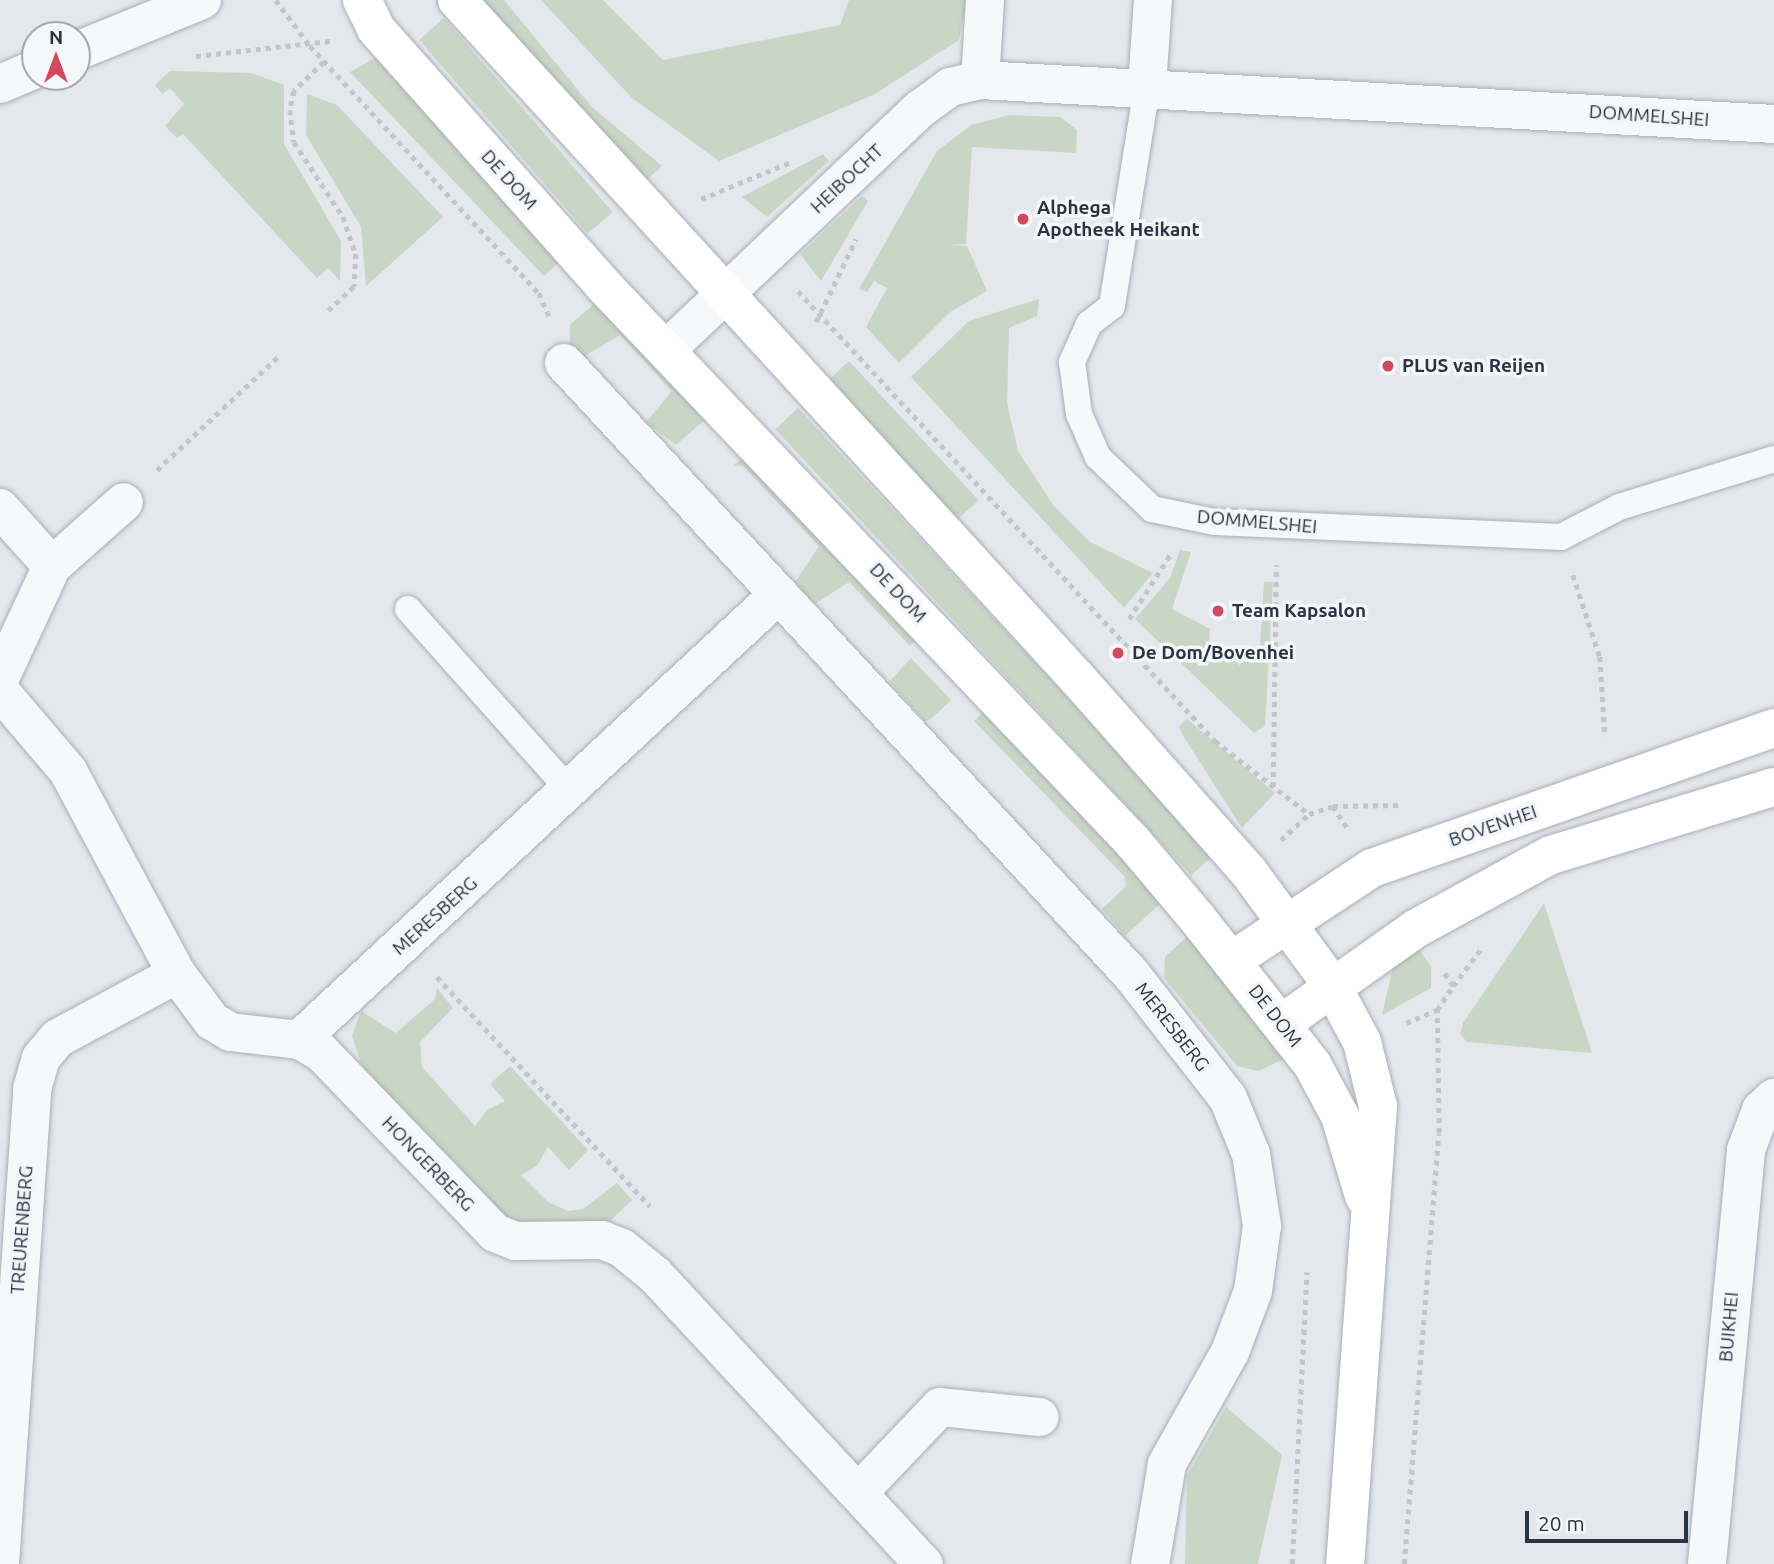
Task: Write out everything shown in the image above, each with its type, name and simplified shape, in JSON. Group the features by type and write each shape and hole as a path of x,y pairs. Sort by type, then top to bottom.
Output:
{"street":[{"path":"91,45 202,0"},
{"name":"DE DOM","path":"457,0 662,232 790,365 1248,871 1331,984 1362,1042 1378,1106 1372,1225 1345,1564"},
{"path":"980,80 985,0"},
{"path":"1147,87 1153,0"},
{"name":"DE DOM","path":"369,15 604,286 1133,842 1281,1024 1340,1116 1372,1225"},
{"path":"0,84 21,75"},
{"name":"DOMMELSHEI","path":"980,80 1147,87 1774,124"},
{"name":"HEIBOCHT","path":"666,350 920,109 950,87 980,80"},
{"name":"MERESBERG","path":"564,363 1131,974 1228,1098 1251,1154 1262,1226 1253,1291 1230,1352 1167,1464 1150,1564"},
{"path":"0,678 52,566 124,502"},
{"path":"0,508 52,566"},
{"name":"MERESBERG","path":"299,1040 571,792 779,594"},
{"name":"HONGERBERG","path":"0,691 68,771 177,974 212,1021 229,1032 299,1040 321,1052 495,1233 514,1241 603,1240 622,1248"},
{"name":"BOVENHEI","path":"1231,961 1284,921 1372,868 1607,783 1774,728"},
{"path":"1281,1024 1331,984 1415,929 1551,855 1774,787"},
{"name":"TREURENBERG","path":"0,1564 32,1089 41,1058 58,1038 177,974"},
{"name":"BUIKHEI","path":"1707,1564 1746,1150 1761,1110 1774,1098"},
{"path":"622,1248 859,1492 924,1564"},
{"path":"859,1492 940,1407 1039,1417"}],"lane":[{"name":"DOMMELSHEI","path":"1147,87 1112,306 1089,324 1072,362 1079,414 1098,457 1152,509 1185,516 1276,526 1561,537 1619,507 1774,459"},
{"path":"408,610 571,792"}],"path":[{"path":"276,0 324,62 539,293 554,327 604,286"},
{"path":"181,58 310,46 369,15"},
{"path":"324,62 294,91 290,110 294,142 343,217 356,254 354,287 326,313"},
{"path":"662,232 706,196 807,155"},
{"path":"695,187 714,205"},
{"path":"790,365 822,314 859,234"},
{"path":"763,258 822,314 1215,741 1309,814 1333,806 1372,868"},
{"path":"124,502 280,355"},
{"path":"1129,619 1166,564 1185,516"},
{"path":"1273,788 1276,526"},
{"path":"1561,537 1600,657 1607,783"},
{"path":"1404,1564 1439,1133 1437,1010 1453,986 1415,929"},
{"path":"405,943 657,1214 622,1248"},
{"path":"1292,1564 1307,1262"}],"green space":[{"path":"478,0 504,0 591,106 662,166 641,185"},
{"path":"541,0 603,0 663,60 840,25 849,0 967,0 959,40 875,94 719,161 632,98"},
{"path":"444,18 613,212 588,234 419,40"},
{"path":"384,53 565,257 544,276 350,72"},
{"path":"170,71 251,73 284,85 284,144 341,241 340,281 328,268 317,278 183,134 177,138 165,126 184,104 170,88 162,94 155,85"},
{"path":"307,94 337,105 443,217 366,286 361,227 306,135"},
{"path":"1009,115 1060,117 1077,130 1076,153 972,147 966,244 948,245 967,246 987,291 950,312 899,363 866,327 887,288 874,281 867,292 859,289 937,151 971,125"},
{"path":"823,154 829,161 767,217 742,197"},
{"path":"862,196 868,201 821,281 800,254"},
{"path":"599,299 708,417 676,445 646,422 672,391 620,335 580,359 570,347 570,325"},
{"path":"1039,299 1037,316 1009,328 1007,403 1018,451 1053,505 1090,542 1153,573 1124,608 911,377 969,321"},
{"path":"849,361 979,500 956,521 826,382"},
{"path":"798,408 1214,854 1191,875 775,429"},
{"path":"747,454 916,640 910,646 849,582 815,604 795,582 819,546 743,466 734,465"},
{"path":"1180,550 1191,552 1172,609 1210,629 1208,660 1259,662 1264,582 1273,582 1265,726 1254,733 1135,619 1170,578"},
{"path":"911,658 951,700 931,719 925,721 889,682"},
{"path":"983,712 1163,901 1125,936 1102,909 1126,886 1125,877 974,721"},
{"path":"1187,719 1275,793 1242,828 1182,734 1179,726"},
{"path":"1544,903 1592,1053 1467,1042 1460,1034 1463,1023"},
{"path":"1193,931 1286,1058 1258,1071 1237,1066 1164,978 1165,957"},
{"path":"1417,947 1431,966 1431,988 1382,1015 1393,967"},
{"path":"437,988 453,1008 420,1042 422,1067 475,1126 487,1110 505,1101 490,1084 510,1066 588,1150 569,1170 548,1147 537,1166 521,1175 548,1202 568,1211 583,1209 617,1183 632,1200 609,1222 521,1222 501,1214 362,1066 352,1036 361,1011 396,1033 435,999"},
{"path":"1226,1407 1282,1455 1258,1564 1185,1564 1187,1476"}],"place":[{"name":"Alphega Apotheek Heikant","path":"1023,219"},
{"name":"PLUS van Reijen","path":"1388,366"},
{"name":"Team Kapsalon","path":"1218,611"},
{"name":"De Dom/Bovenhei","path":"1118,653"}]}
